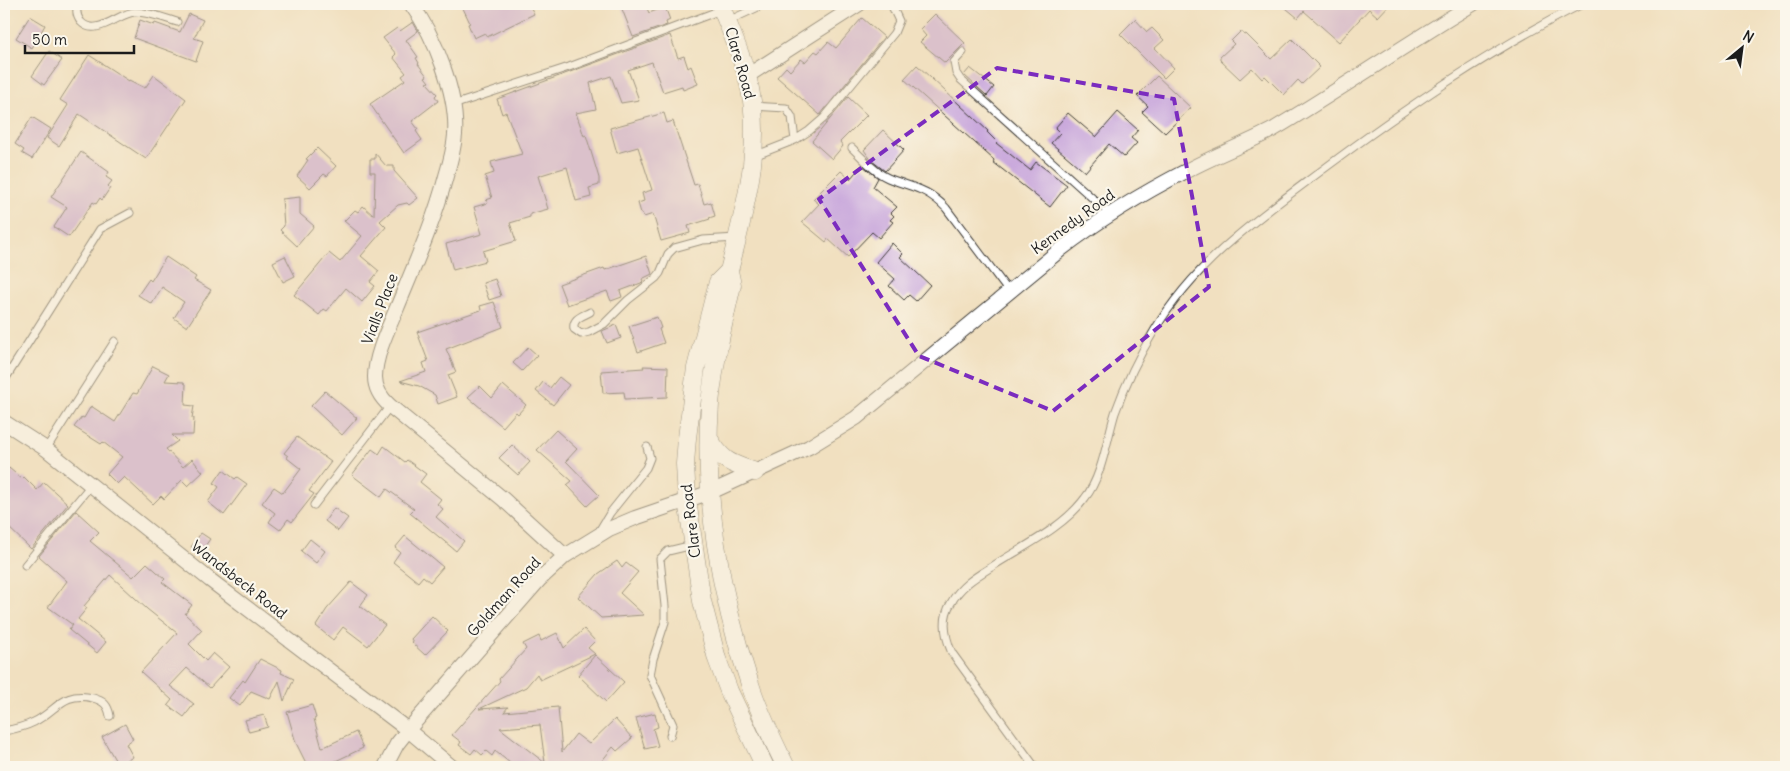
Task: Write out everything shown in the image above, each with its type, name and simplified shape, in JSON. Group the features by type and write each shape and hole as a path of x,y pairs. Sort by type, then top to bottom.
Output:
{"street":[{"name":"Vialls Place","path":"411,4 434,44 444,68 456,120 455,137 438,207 385,337 376,365 375,377 378,390 382,399 496,493 565,556"},
{"path":"747,76 859,4"},
{"name":"Kennedy Road","path":"687,500 711,492 809,447 856,418 1060,250 1110,214 1189,169 1272,130 1473,4"},
{"name":"Clare Road","path":"723,11 747,76 752,106 753,156 750,186 729,271 732,285 713,374 708,438 711,492 719,561 731,620 750,684 768,731 786,767"},
{"name":"Clare Road","path":"729,271 718,282 696,368 685,464 687,500 702,601 718,659 729,691 764,767"},
{"name":"Wandsbeck Road","path":"4,422 46,449 92,484 210,580 408,730 452,767"},
{"path":"708,438 724,459 755,472"},
{"name":"Goldman Road","path":"385,767 397,744 408,730 540,579 565,556 595,537 635,518 687,500"}],"lane":[{"path":"78,4 78,16 82,23 90,26 103,25 134,12 177,22"},
{"path":"453,105 569,67 723,11 756,8 762,4"},
{"path":"753,156 795,140 809,132 824,118 894,33 899,21 891,4"},
{"path":"1035,767 952,653 946,638 944,625 950,604 968,582 1060,524 1086,498 1093,485 1116,411 1154,330 1178,296 1215,254 1240,231 1380,127 1499,50 1544,23 1582,4"},
{"path":"963,52 954,62 956,73 960,79 1110,214"},
{"path":"752,106 786,108 792,117 795,140"},
{"path":"852,148 887,178 922,189 936,197 1009,292"},
{"path":"4,381 100,229 130,214"},
{"path":"590,312 574,323 574,328 581,334 604,324 628,300 656,278 668,254 674,248 703,240 737,238"},
{"path":"46,449 115,341"},
{"path":"314,505 390,406"},
{"path":"595,537 610,513 646,468 650,458 647,447"},
{"path":"25,565 92,484"},
{"path":"670,736 673,725 650,675 665,622 660,559 668,551 693,545"},
{"path":"4,732 33,723 44,717 63,701 74,696 105,702 110,716"}],"highlighted area":[{"path":"997,68 1174,99 1209,287 1053,411 919,356 819,199"}],"building":[{"path":"461,4 529,4 534,14 487,37 485,33 474,38 468,24 470,23"},
{"path":"620,4 645,4 649,13 665,7 670,20 666,22 667,25 633,37"},
{"path":"1281,4 1390,4 1378,17 1369,9 1339,42 1304,11 1298,18"},
{"path":"189,14 203,20 194,38 203,41 196,61 134,38 140,20 180,32"},
{"path":"935,14 965,43 945,63 920,42 926,36 920,29"},
{"path":"30,16 45,25 32,48 16,38"},
{"path":"862,18 884,37 820,115 777,77 786,67 790,71 801,59 805,62 815,51 818,53 828,42 836,48"},
{"path":"1135,19 1147,32 1152,28 1164,40 1155,48 1174,68 1164,78 1120,34"},
{"path":"413,22 418,31 406,40 418,57 416,58 418,64 427,76 425,77 429,82 427,83 437,94 435,96 438,101 412,121 418,129 416,131 422,140 404,153 370,104 405,80 402,76 406,73 393,57 396,54 383,38 397,28 400,31"},
{"path":"1241,31 1271,59 1292,39 1320,67 1302,84 1298,80 1284,95 1265,76 1262,79 1252,68 1240,79 1220,60 1220,57 1234,44 1231,41"},
{"path":"670,35 678,58 684,56 688,68 691,66 698,84 683,90 682,86 663,92 652,62 628,70 639,100 621,103 611,76 590,83 596,109 576,113 584,136 586,135 599,178 599,185 589,188 591,197 576,201 567,167 538,176 548,209 530,214 530,217 510,223 516,241 483,251 486,261 453,270 446,244 482,234 474,207 488,203 486,200 492,198 485,176 494,173 491,162 522,154 506,112 502,114 497,99"},
{"path":"49,51 62,60 44,85 32,76"},
{"path":"89,55 129,81 145,88 154,75 186,99 146,159 79,114 59,146 47,138 68,105 60,100"},
{"path":"917,65 988,131 996,143 1030,170 1036,162 1067,185 1050,207 993,162 994,160 904,79"},
{"path":"970,68 994,87 987,96 964,75"},
{"path":"1157,76 1191,108 1165,133 1142,112 1148,106 1137,96"},
{"path":"848,97 867,115 840,142 843,146 832,159 812,141"},
{"path":"1118,112 1138,130 1131,138 1137,143 1124,157 1109,144 1085,172 1051,143 1060,133 1055,128 1068,113 1096,137"},
{"path":"664,113 667,123 673,121 694,185 698,184 704,204 711,202 715,216 688,226 690,233 661,241 653,214 644,217 638,203 644,201 642,193 652,190 638,147 617,153 610,128"},
{"path":"32,117 51,129 32,159 22,153 24,150 15,144"},
{"path":"883,130 904,150 885,171 872,161 864,150"},
{"path":"317,148 336,166 327,176 324,174 310,188 297,176 308,160 306,159"},
{"path":"81,152 109,172 106,177 112,181 102,200 100,198 96,204 93,202 69,237 54,227 67,207 51,197"},
{"path":"375,153 386,166 394,166 394,171 418,198 409,205 407,203 398,205 380,221 386,227 361,256 379,271 370,282 375,286 362,302 346,288 327,311 324,309 319,315 294,295 329,253 340,262 362,236 344,221 355,210 358,212 363,206 374,216 375,172 370,172 370,159 375,159"},
{"path":"862,165 878,178 873,187 897,207 891,213 894,216 890,220 893,222 879,238 872,232 848,257 828,239 826,242 802,222 819,204 813,199 841,171 850,179"},
{"path":"300,197 300,214 314,226 297,246 280,230 284,226 282,199"},
{"path":"892,243 903,254 900,257 930,285 916,301 909,295 904,300 889,286 895,279 876,262"},
{"path":"285,256 295,276 283,282 273,262"},
{"path":"646,256 652,274 642,279 641,283 620,291 622,297 611,301 607,291 567,305 559,284"},
{"path":"166,257 196,277 194,280 211,290 187,327 174,318 184,302 162,287 152,304 138,295 149,279 151,281"},
{"path":"495,279 501,296 489,300 483,283"},
{"path":"494,302 503,327 446,349 456,372 448,375 457,397 438,404 435,395 419,386 400,381 426,372 423,363 428,361 417,332 481,310 480,306"},
{"path":"657,317 664,343 638,352 629,326"},
{"path":"616,325 621,338 607,343 602,331"},
{"path":"528,347 537,355 522,371 513,363"},
{"path":"153,366 169,374 165,381 184,382 186,384 185,405 194,406 192,418 194,418 193,435 172,435 178,441 166,449 183,467 192,459 203,472 188,486 182,480 164,499 161,496 153,504 124,477 117,484 107,474 122,457 103,442 101,444 74,427 82,417 84,418 91,406 115,422 133,393 137,394"},
{"path":"643,366 668,367 667,397 625,399 624,392 603,393 601,371 644,368"},
{"path":"559,377 569,385 553,405 536,391 543,382 550,388"},
{"path":"503,385 526,405 518,414 516,412 503,427 468,397 480,386 492,398"},
{"path":"325,391 357,418 342,435 311,406"},
{"path":"556,430 577,449 566,461 599,495 587,506 567,485 572,481 537,450"},
{"path":"297,437 331,462 309,491 314,494 292,522 288,519 280,530 269,522 275,513 262,503 274,487 283,493 301,469 287,458 288,456 284,453"},
{"path":"512,445 530,462 518,475 499,458"},
{"path":"384,446 405,462 407,460 426,474 420,482 441,499 437,504 443,509 436,517 464,541 456,551 410,513 414,509 387,489 381,497 352,475 372,449 379,454"},
{"path":"9,468 22,479 24,477 37,490 44,482 68,504 31,549 4,523 4,474"},
{"path":"223,470 235,479 237,477 247,484 224,515 208,502 219,487 214,483"},
{"path":"334,508 348,518 338,531 325,521"},
{"path":"76,511 99,532 90,541 133,577 147,563 165,579 162,582 192,605 185,614 202,630 189,644 206,661 213,653 229,667 210,688 187,668 170,686 194,704 184,717 168,705 172,700 141,672 177,633 110,575 84,606 87,608 78,619 106,642 97,653 69,630 73,625 48,607 67,581 39,556"},
{"path":"201,533 210,539 200,553 191,547"},
{"path":"405,536 443,567 430,582 423,576 418,582 393,562 400,552 395,548"},
{"path":"310,539 325,551 316,563 301,551"},
{"path":"617,561 622,568 626,563 638,572 620,593 644,615 601,618 578,597 598,574"},
{"path":"351,582 368,595 360,606 385,625 368,646 343,627 333,640 316,626 327,609"},
{"path":"432,616 448,631 425,655 412,643 411,639"},
{"path":"584,629 595,641 588,648 595,654 540,680 537,674 526,687 479,709 508,707 504,712 558,707 562,752 576,734 589,744 615,719 632,738 617,751 613,747 597,767 515,767 495,751 492,756 486,751 482,755 475,749 471,754 459,745 461,742 452,735 526,649 523,644 539,636 541,641 557,633 564,648","holes":["540,725 545,763 500,728"]},
{"path":"595,655 624,682 606,702 578,675"},
{"path":"260,659 282,670 281,673 294,679 284,701 279,681 270,699 251,691 240,706 229,698 243,680 245,682"},
{"path":"312,705 322,748 356,732 363,748 323,767 308,767 296,743 287,712"},
{"path":"655,713 658,727 653,729 658,746 645,749 636,718"},
{"path":"264,715 268,727 249,732 245,720"},
{"path":"125,724 133,739 126,744 133,757 118,765 102,737"}]}
